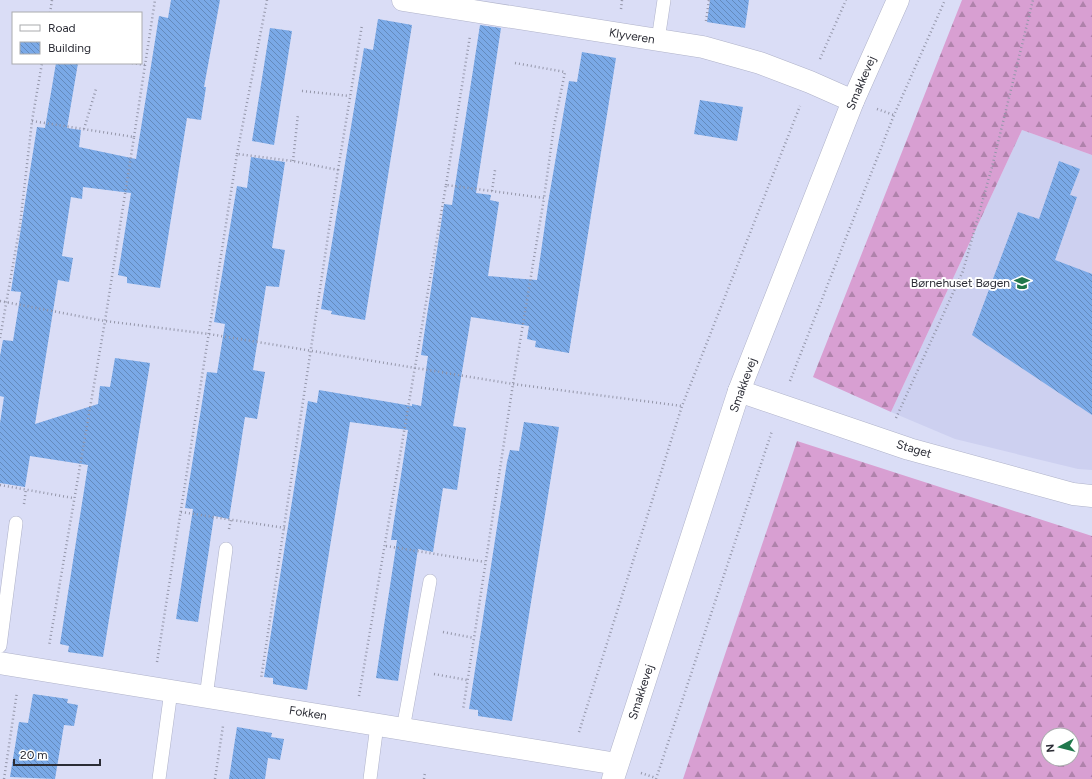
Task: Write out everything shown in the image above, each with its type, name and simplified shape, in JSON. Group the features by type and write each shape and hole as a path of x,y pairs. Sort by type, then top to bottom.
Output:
{"street":[{"name":"Klyveren","path":"404,0 703,46 760,63 810,82 853,101"},
{"name":"Smakkevej","path":"615,772 739,391 853,101 898,0"},
{"name":"Staget","path":"739,391 909,449 1073,494 1092,496"},
{"name":"Fokken","path":"10,664 571,756 615,772"}],"lane":[{"path":"658,40 664,0"},
{"path":"0,646 16,523"},
{"path":"206,697 226,549"},
{"path":"403,729 430,581"},
{"path":"159,779 162,689"},
{"path":"370,779 377,725"}],"path":[{"path":"50,12 52,0"},
{"path":"45,670 73,498 105,321 155,0"},
{"path":"162,689 181,512 237,154 267,0"},
{"path":"571,756 682,406 810,82 846,0"},
{"path":"886,440 963,271 992,167 1033,0"},
{"path":"355,721 386,546 474,11"},
{"path":"257,705 338,170 362,24"},
{"path":"463,710 513,384 544,198 554,126 565,72 515,62"},
{"path":"0,338 20,225 32,121 42,64"},
{"path":"138,64 145,65"},
{"path":"84,128 96,89"},
{"path":"302,91 350,96"},
{"path":"293,161 298,114"},
{"path":"32,121 134,137"},
{"path":"237,154 293,161 338,170"},
{"path":"492,191 495,170"},
{"path":"446,185 544,198"},
{"path":"0,301 105,321 312,349 513,384 682,406"},
{"path":"0,485 73,498"},
{"path":"181,512 285,528"},
{"path":"386,546 485,562"},
{"path":"422,627 474,638"},
{"path":"4,779 10,664"},
{"path":"414,670 467,680"},
{"path":"215,779 228,700"},
{"path":"424,779 425,772"}],"shaded area":[{"name":"Børnehuset Bøgen","path":"1022,130 1092,155 1092,470 1078,469 955,439 891,412"}],"green space":[{"path":"962,0 1092,0 1092,155 1022,130 891,412 813,377"},
{"path":"797,441 1092,536 1092,779 683,779"}],"building":[{"path":"171,0 220,0 204,87 206,87 201,120 187,118 160,288 127,283 127,277 118,275 131,193 83,187 82,199 71,197 62,256 73,258 69,282 58,280 35,424 98,404 100,386 110,387 115,358 150,363 103,657 68,652 69,646 60,644 88,465 30,456 25,487 0,483 0,423 4,397 0,396 0,356 3,340 13,341 21,292 11,291 37,127 45,128 56,64 78,64 67,128 81,130 79,147 136,159 159,16 168,18"},
{"path":"710,0 749,0 745,28 707,22"},
{"path":"378,19 412,25 365,320 331,314 332,311 321,309 364,48 373,50"},
{"path":"480,25 501,28 476,193 491,195 490,200 499,202 488,276 537,280 548,203 569,81 577,82 582,52 616,58 569,353 535,347 536,341 527,339 529,326 471,317 453,426 466,428 457,490 443,488 433,552 418,549 398,681 376,678 397,540 391,540 408,430 350,422 307,690 273,684 273,678 264,677 308,401 317,403 319,390 412,406 412,404 421,406 428,356 421,355 444,204 452,205"},
{"path":"270,28 292,31 274,145 252,141"},
{"path":"700,100 743,107 737,141 694,134"},
{"path":"251,157 285,162 272,248 285,250 279,287 266,286 253,370 265,372 257,419 245,417 229,519 214,516 198,622 176,619 193,509 185,508 207,372 217,373 225,324 214,322 237,186 247,188"},
{"path":"1059,161 1080,169 1070,195 1077,197 1055,260 1092,274 1092,415 972,335 1018,212 1039,219"},
{"path":"524,422 559,427 512,721 478,716 478,710 469,709 507,462 510,450 519,451"},
{"path":"33,694 68,699 67,703 78,705 74,726 64,725 55,779 10,777 19,722 28,723"},
{"path":"237,727 272,733 271,737 284,739 280,760 268,758 265,779 229,779"}],"place":[{"name":"Børnehuset Bøgen","path":"1022,283"}]}
